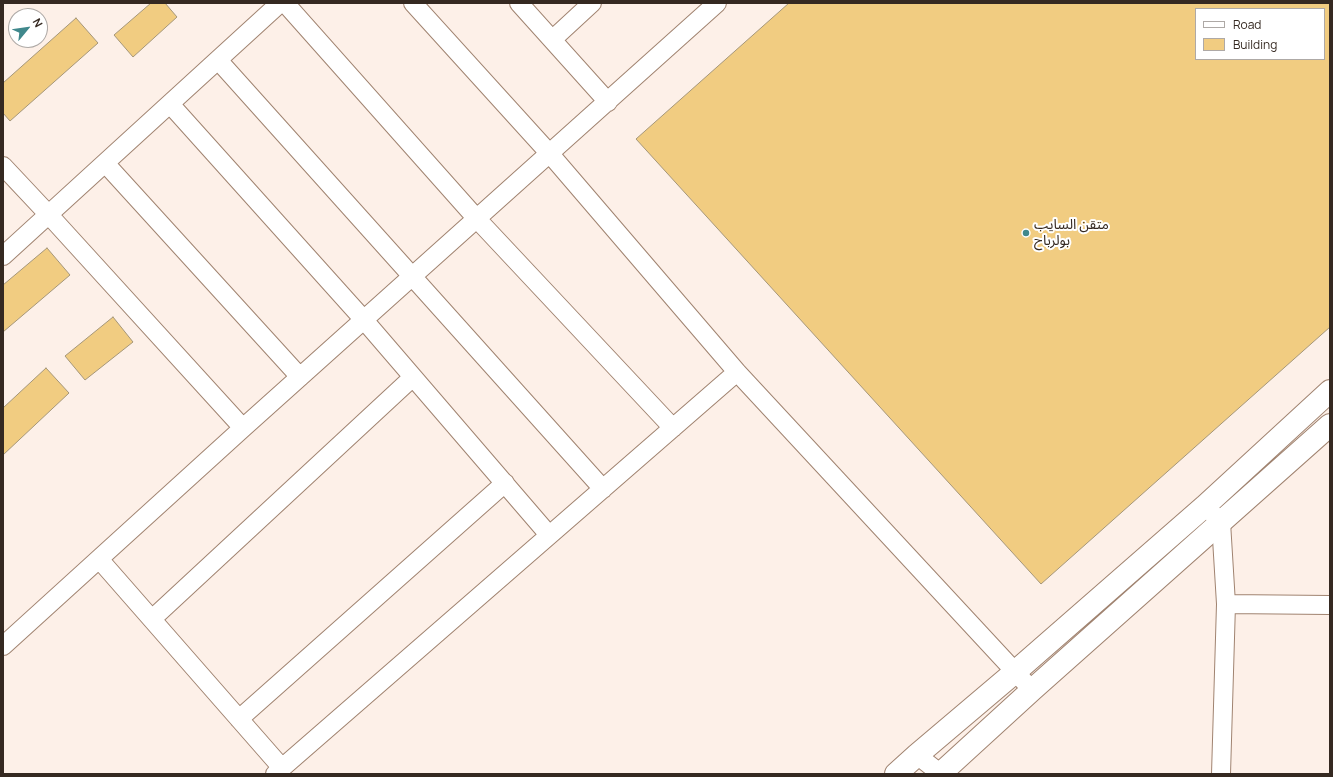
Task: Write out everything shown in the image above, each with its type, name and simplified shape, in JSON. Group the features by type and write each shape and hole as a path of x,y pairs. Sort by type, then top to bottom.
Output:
{"street":[{"path":"3,256 280,3"},
{"path":"285,3 477,219 673,428"},
{"path":"413,3 550,154 737,372 1032,690"},
{"path":"519,3 553,39 608,102"},
{"path":"553,39 592,3"},
{"path":"3,646 243,428 717,3"},
{"path":"218,60 602,489"},
{"path":"170,104 364,320 549,535"},
{"path":"105,163 300,377"},
{"path":"3,166 243,428"},
{"path":"99,558 239,719 278,771 737,372"},
{"path":"152,619 413,377"},
{"path":"896,774 917,754 1015,672 1204,506 1330,391"},
{"path":"917,754 940,774 1032,690 1330,425"},
{"path":"239,719 505,484"},
{"path":"1204,506 1222,522 1226,604 1221,774"},
{"path":"1226,604 1330,605"}],"building":[{"path":"151,3 165,3 177,17 133,57 114,35"},
{"name":"متقن السايب بولرباح","path":"789,3 1328,3 1330,5 1330,327 1041,584 636,139"},
{"path":"76,18 98,43 10,121 3,113 3,83 42,48 48,48 48,43"},
{"path":"47,248 70,275 3,332 3,285"},
{"path":"113,317 133,342 85,380 65,356"},
{"path":"46,368 69,393 3,455 3,408"}],"place":[{"name":"متقن السايب بولرباح","path":"1026,233"}]}
